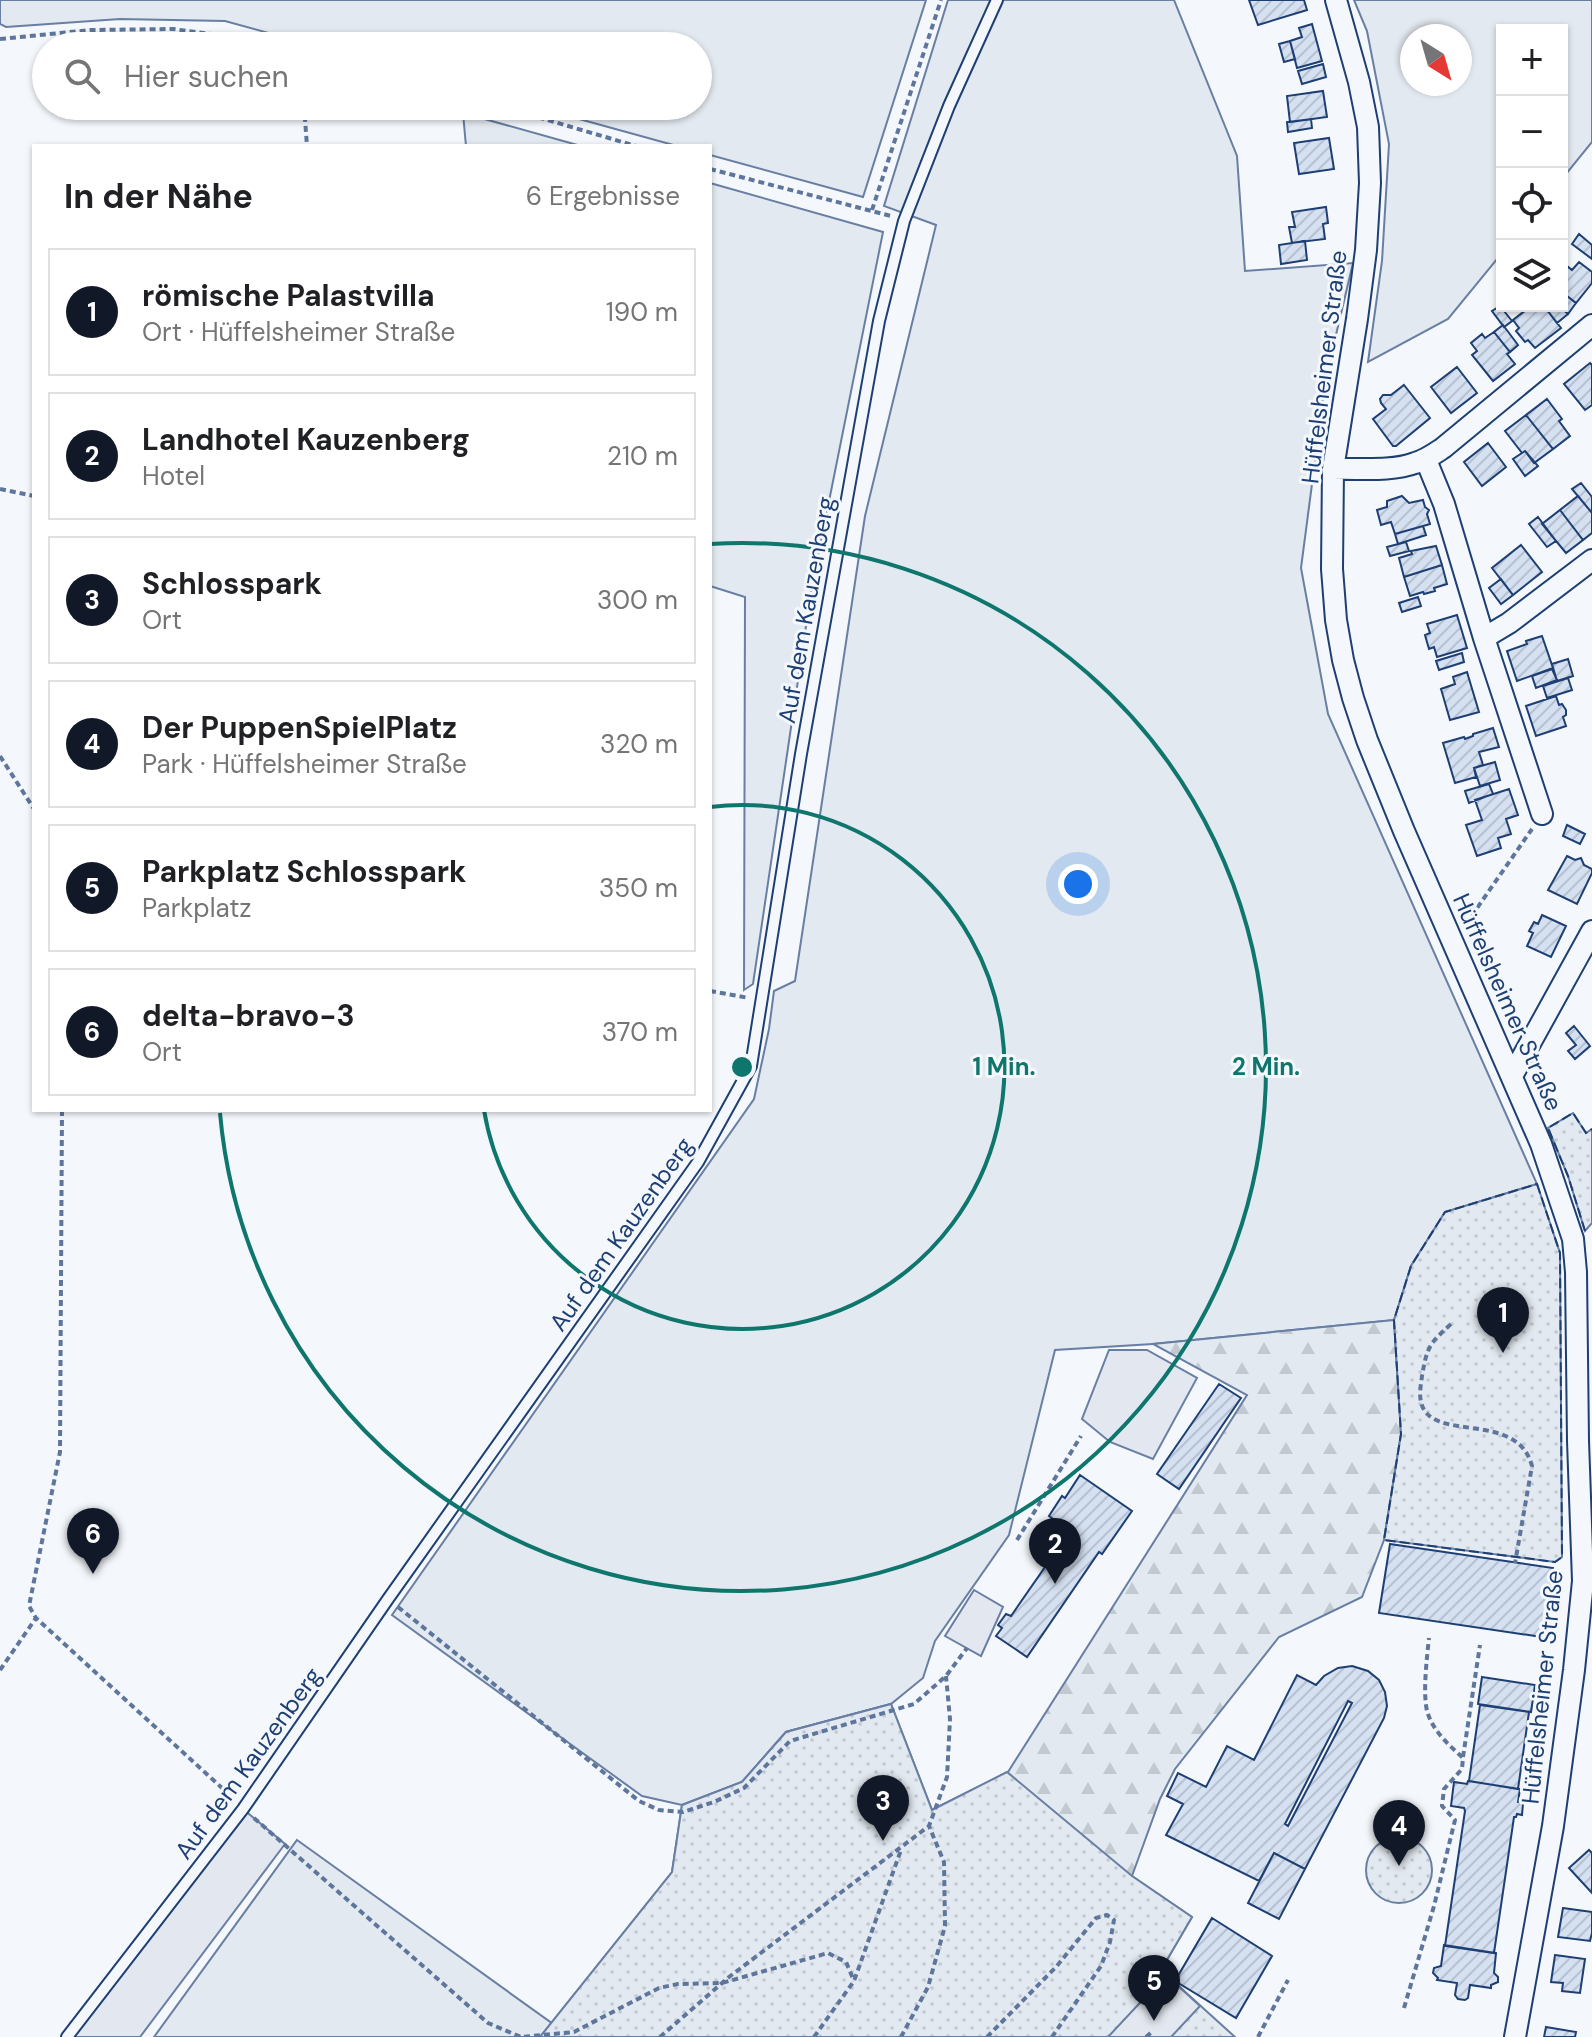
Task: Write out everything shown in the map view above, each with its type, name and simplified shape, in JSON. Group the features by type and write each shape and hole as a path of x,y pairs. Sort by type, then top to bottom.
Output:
{"street":[{"name":"Hüffelsheimer Straße","path":"1336,0 1368,127 1370,183 1362,278 1333,469 1332,569 1336,620 1347,673 1367,740 1541,1144 1573,1239 1576,1272 1585,1439 1583,1581 1553,1826 1515,2037"},
{"path":"1333,469 1394,467 1426,460 1591,328"},
{"path":"1426,460 1444,504 1542,814"},
{"path":"1484,638 1509,623 1592,560"},
{"path":"1512,1076 1592,931"}],"lane":[{"name":"Auf dem Kauzenberg","path":"67,2037 243,1809 698,1162 751,1066 801,754 879,321 904,221 949,106 997,0"}],"path":[{"path":"712,170 872,210 941,0"},
{"path":"71,32 173,29 196,32"},
{"path":"0,39 32,36"},
{"path":"305,120 307,144"},
{"path":"548,120 629,144"},
{"path":"0,489 32,496"},
{"path":"0,756 32,806"},
{"path":"1451,936 1465,926 1542,814"},
{"path":"712,991 763,1001"},
{"path":"62,1112 60,1452 29,1606 36,1618 243,1809 488,2023 521,2037 576,2035 659,1988 678,1984 722,1983 828,1953 846,1962 854,1981"},
{"path":"1451,1324 1430,1343 1425,1358 1421,1403 1429,1417 1507,1435 1529,1455 1532,1466 1515,1563"},
{"path":"1017,1540 1081,1436"},
{"path":"388,1599 639,1801 659,1810 683,1812 714,1802 744,1788 790,1741 914,1704 946,1676 967,1648"},
{"path":"0,1670 36,1618"},
{"path":"1429,1638 1425,1671 1427,1712 1440,1736 1463,1758"},
{"path":"1404,2008 1455,1820 1442,1806 1444,1789 1462,1769 1480,1645"},
{"path":"660,2037 722,1983 929,1826 947,1777 950,1719 946,1676"},
{"path":"901,2037 928,1987 945,1926 944,1862 929,1826"},
{"path":"814,2037 854,1981 902,1848"},
{"path":"987,2037 1056,1967 1096,1918 1107,1915 1114,1920 1101,1966 1052,2037"},
{"path":"1258,2037 1288,1980"},
{"path":"1146,2037 1153,2031"}],"green space":[{"path":"0,0 926,0 863,197 712,156 712,144 670,144 583,120 712,120 712,32 265,32 225,21 120,19 6,27 0,24"},
{"path":"948,0 1174,0 1237,156 1245,271 1353,263 1326,377 1301,568 1328,714 1537,1184 1445,1212 1411,1266 1394,1320 1153,1344 1055,1350 1009,1535 935,1641 923,1678 891,1704 786,1732 742,1782 682,1805 642,1796 392,1615 754,1099 774,991 795,981 865,516 936,225 884,206"},
{"path":"1354,0 1592,0 1592,142 1568,172 1568,24 1496,24 1496,260 1448,319 1368,362 1382,261 1389,144 1367,31"},
{"path":"464,120 488,120 574,144 466,144"},
{"path":"712,184 883,232 812,586 753,984 744,990 745,597 712,587"},
{"path":"1573,1113 1586,1133 1592,1129 1592,1223 1585,1231 1568,1176 1548,1128"},
{"path":"1537,1184 1560,1253 1562,1557 1555,1562 1384,1540 1401,1434 1394,1320 1411,1266 1445,1212"},
{"path":"1394,1320 1401,1434 1384,1540 1362,1597 1279,1637 1175,1769 1160,1799 1132,1876 1192,1917 1161,1970 1166,1974 1109,2037 540,2037 672,1872 682,1805 742,1782 786,1732 891,1704 932,1810 1008,1772 1247,1395 1153,1344"},
{"path":"891,1704 932,1810 1007,1772 1132,1876 1192,1917 1161,1970 1235,2037 540,2037 672,1872 682,1805 742,1782 786,1732"},
{"path":"1392,1837 1406,1837 1418,1842 1427,1851 1432,1870 1430,1883 1423,1894 1406,1903 1392,1903 1380,1898 1371,1889 1366,1877 1366,1863 1371,1851 1380,1842"},
{"path":"297,1840 553,2024 540,2037 154,2037"}],"shaded area":[{"path":"1109,1350 1147,1350 1197,1378 1153,1459 1110,1442 1082,1419"},
{"path":"974,1590 1003,1607 981,1656 945,1636"},
{"path":"243,1809 285,1844 140,2037 67,2037"},
{"path":"1166,1975 1200,2006 1171,2037 1108,2037"}],"building":[{"path":"1249,0 1304,0 1307,10 1258,25"},
{"path":"1312,24 1322,61 1297,68 1290,41 1302,37 1299,28"},
{"path":"1290,41 1295,59 1284,62 1279,44"},
{"path":"1323,64 1326,77 1302,84 1298,71"},
{"path":"1323,91 1327,117 1290,122 1287,96"},
{"path":"1311,119 1312,128 1288,132 1287,122"},
{"path":"1329,138 1334,169 1299,174 1294,143"},
{"path":"1326,207 1328,223 1323,224 1325,239 1292,243 1289,227 1295,227 1292,212"},
{"path":"1579,234 1592,245 1592,259 1572,244"},
{"path":"1305,241 1307,260 1281,264 1279,245"},
{"path":"1579,262 1592,272 1592,283 1576,303 1568,297 1568,267 1572,270"},
{"path":"1568,297 1576,303 1568,314 1566,312"},
{"path":"1496,308 1496,312 1505,312 1512,321 1504,327 1492,311"},
{"path":"1523,312 1549,312 1561,328 1535,348 1516,331 1519,328 1513,320"},
{"path":"1549,312 1568,314 1557,323"},
{"path":"1503,325 1518,345 1510,352 1494,332"},
{"path":"1494,332 1510,352 1507,354 1515,364 1493,381 1472,355 1477,351 1471,343 1482,334 1485,338"},
{"path":"1590,363 1592,405 1585,410 1564,384"},
{"path":"1457,367 1477,393 1451,413 1431,387"},
{"path":"1404,385 1430,418 1393,446 1373,419 1386,409 1380,399 1383,395 1391,395"},
{"path":"1547,399 1570,436 1553,449 1526,415"},
{"path":"1526,415 1553,449 1534,463 1505,431"},
{"path":"1488,443 1506,467 1482,486 1464,462"},
{"path":"1525,451 1538,466 1525,476 1513,459"},
{"path":"1581,483 1592,497 1592,513 1572,489"},
{"path":"1402,496 1409,503 1423,500 1429,510 1430,524 1395,534 1391,522 1381,525 1377,510 1387,507 1387,501"},
{"path":"1578,496 1592,513 1592,533 1583,540 1560,510"},
{"path":"1560,510 1583,540 1566,553 1542,524"},
{"path":"1538,517 1556,541 1547,547 1529,524"},
{"path":"1423,526 1426,535 1398,544 1395,534"},
{"path":"1406,542 1409,551 1390,556 1387,547"},
{"path":"1521,545 1542,572 1513,595 1492,568"},
{"path":"1436,546 1442,565 1404,577 1399,558 1412,554 1411,551"},
{"path":"1442,565 1447,584 1434,588 1435,591 1410,596 1404,577"},
{"path":"1501,579 1513,595 1501,604 1489,588"},
{"path":"1418,597 1421,606 1402,612 1399,603"},
{"path":"1457,615 1467,648 1437,657 1434,647 1429,649 1425,635 1430,633 1427,624"},
{"path":"1542,636 1553,668 1517,681 1507,651"},
{"path":"1462,653 1464,662 1439,670 1436,661"},
{"path":"1568,659 1573,676 1557,681 1552,664"},
{"path":"1552,669 1557,680 1536,688 1532,676"},
{"path":"1467,672 1479,712 1450,720 1441,689 1455,684 1453,677"},
{"path":"1568,678 1572,690 1547,698 1543,686"},
{"path":"1556,696 1559,705 1562,704 1566,710 1563,717 1566,726 1536,736 1526,706"},
{"path":"1493,728 1499,747 1479,752 1483,765 1474,768 1476,777 1455,783 1443,743 1465,739"},
{"path":"1495,762 1500,780 1480,786 1474,768"},
{"path":"1489,784 1493,794 1469,803 1465,791"},
{"path":"1509,789 1518,815 1506,819 1511,834 1498,838 1501,848 1477,856 1466,825 1482,820 1475,800"},
{"path":"1567,825 1585,834 1580,844 1563,836"},
{"path":"1567,856 1575,860 1581,858 1584,865 1592,869 1577,904 1548,890"},
{"path":"1542,915 1566,926 1551,957 1527,946 1533,933 1529,931 1534,922 1538,924"},
{"path":"1574,1026 1590,1046 1575,1059 1568,1051 1576,1045 1566,1033"},
{"path":"1219,1384 1241,1398 1179,1489 1157,1474"},
{"path":"1080,1475 1132,1511 1102,1554 1099,1552 1027,1657 996,1636 1002,1628 998,1625 1006,1614 1011,1616 1070,1531 1049,1516"},
{"path":"1390,1544 1553,1568 1542,1637 1379,1613"},
{"path":"1352,1666 1368,1671 1379,1680 1387,1706 1384,1718 1305,1869 1274,1853 1259,1881 1166,1835 1183,1804 1167,1796 1178,1773 1206,1787 1227,1746 1254,1760 1297,1675 1316,1685 1338,1668","holes":["1348,1701 1352,1703 1288,1826 1285,1824"]},
{"path":"1482,1677 1535,1685 1531,1712 1478,1704"},
{"path":"1480,1705 1529,1712 1518,1789 1469,1781"},
{"path":"1468,1781 1520,1789 1518,1802 1523,1803 1522,1815 1514,1817 1494,1953 1445,1946 1465,1811 1464,1808 1451,1806 1454,1782 1467,1784"},
{"path":"1589,1850 1592,1853 1592,1893 1569,1868"},
{"path":"1274,1853 1305,1869 1279,1919 1248,1903"},
{"path":"1563,1908 1592,1912 1590,1941 1558,1937"},
{"path":"1212,1918 1272,1956 1236,2018 1175,1981"},
{"path":"1444,1945 1496,1953 1494,1973 1498,1982 1491,1988 1470,1985 1468,1998 1458,1999 1455,1995 1457,1983 1437,1980 1433,1973 1434,1968 1441,1966"},
{"path":"1555,1955 1585,1959 1580,1993 1562,1991 1563,1983 1551,1982"},
{"path":"1546,2027 1576,2032 1575,2037 1544,2037"}],"fence":[{"path":"1585,1231 1568,1176 1548,1128 1573,1113 1586,1133 1592,1129"},
{"path":"1537,1184 1560,1253 1562,1557 1555,1562 1384,1540 1401,1434 1394,1320 1411,1266 1445,1212 1537,1184"}],"place":[{"name":"römische Palastvilla","path":"1503,1353"},
{"name":"delta-bravo-3","path":"93,1574"},
{"name":"Landhotel Kauzenberg","path":"1055,1584"},
{"name":"Schlosspark","path":"883,1841"},
{"name":"Der PuppenSpielPlatz","path":"1399,1866"},
{"name":"Parkplatz Schlosspark","path":"1154,2021"}]}
